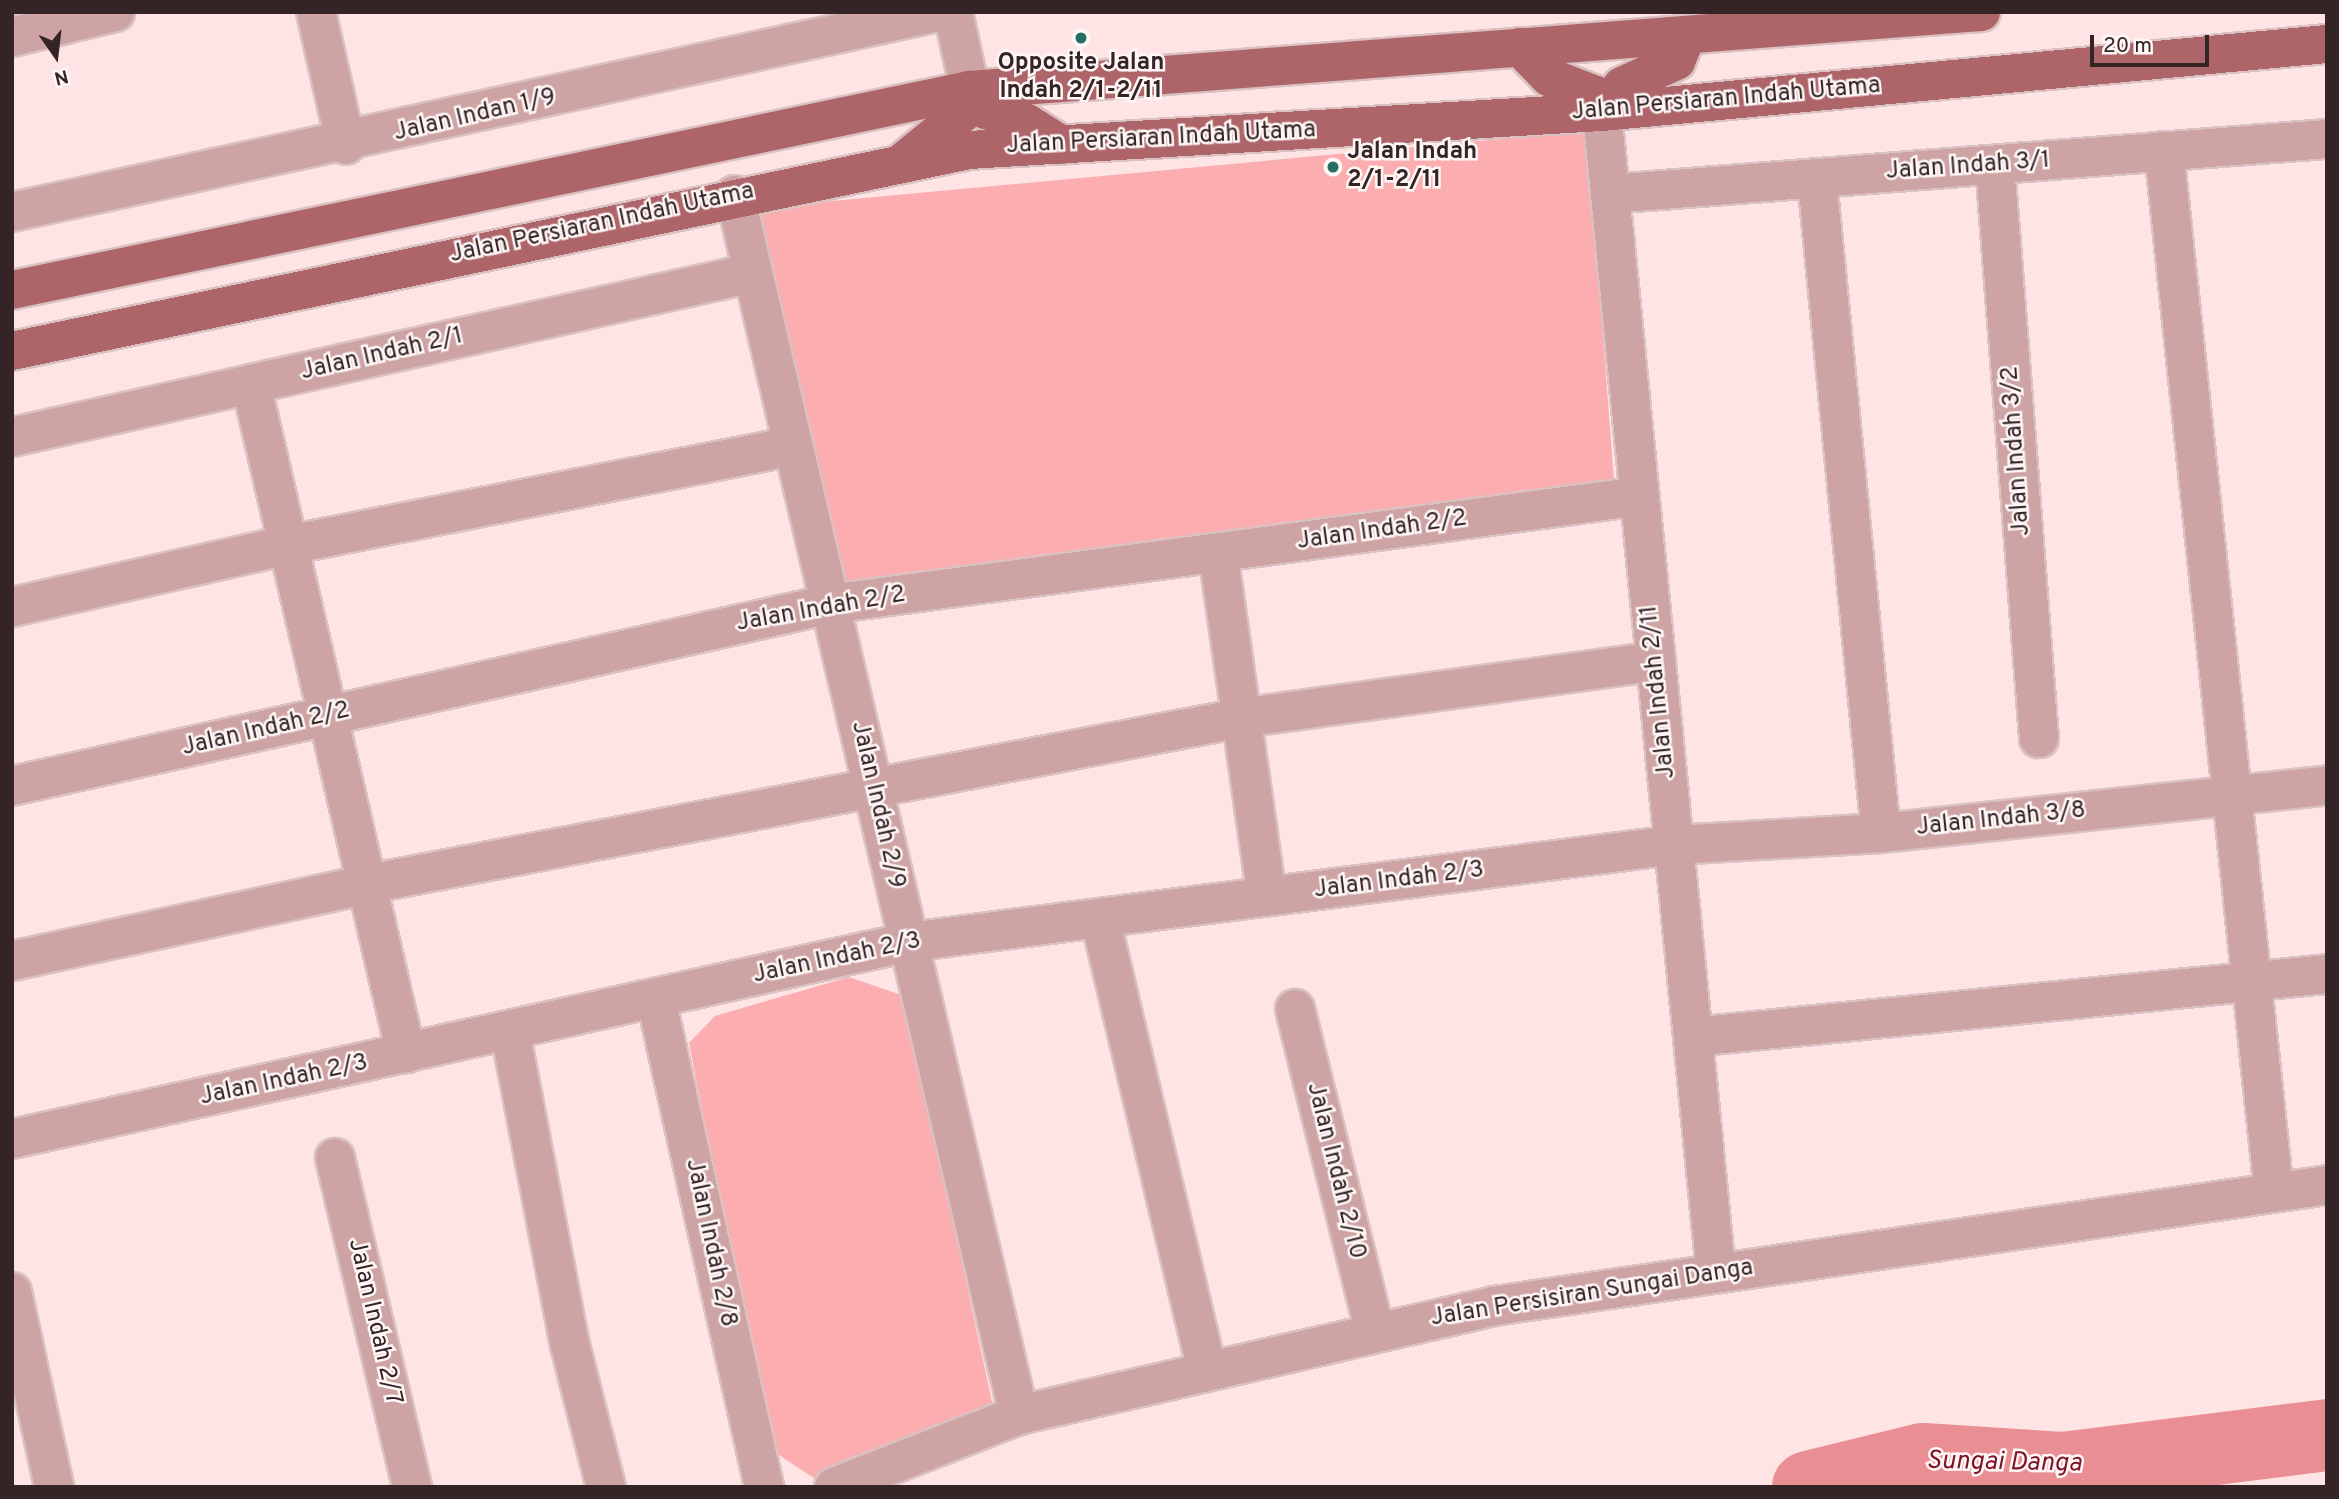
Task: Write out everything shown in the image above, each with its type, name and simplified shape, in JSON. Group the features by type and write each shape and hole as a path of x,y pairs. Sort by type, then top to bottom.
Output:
{"main road":[{"path":"12,290 970,90 1981,12"},
{"path":"2309,46 2327,25"},
{"path":"1602,112 1622,86 1676,61 1687,35"},
{"name":"Jalan Persiaran Indah Utama","path":"12,351 735,195 903,162 1062,145 1602,112 2309,46"},
{"path":"1520,47 1549,77 1597,95 1602,112"},
{"path":"970,90 986,110 1027,123 1062,145"},
{"path":"903,162 964,113 970,90"}],"street":[{"path":"12,37 115,12"},
{"path":"316,12 346,145"},
{"name":"Jalan Indan 1/9","path":"12,212 346,145 937,12"},
{"path":"953,12 970,90"},
{"name":"Jalan Indah 2/11","path":"1602,112 1716,1273"},
{"name":"Jalan Indah 3/1","path":"1610,194 2327,139"},
{"path":"2164,151 2274,1192"},
{"name":"Jalan Indah 3/2","path":"1995,165 2039,738"},
{"path":"1817,179 1881,833"},
{"name":"Jalan Indah 2/9","path":"735,195 1019,1415"},
{"name":"Jalan Indah 2/1","path":"12,437 752,273"},
{"path":"251,384 407,1053"},
{"path":"12,607 288,545 793,446"},
{"name":"Jalan Indah 2/2","path":"12,786 830,604 1640,496"},
{"path":"1218,552 1267,897"},
{"path":"12,961 368,884 873,785 1241,718 1656,661"},
{"name":"Jalan Indah 3/8","path":"1674,845 1881,833 2327,785"},
{"name":"Jalan Indah 2/3","path":"12,1139 909,942 1674,845"},
{"path":"1100,918 1207,1372"},
{"path":"1693,1037 2327,974"},
{"name":"Jalan Indah 2/8","path":"656,999 764,1487"},
{"name":"Jalan Indah 2/10","path":"1295,1009 1375,1334"},
{"path":"510,1031 570,1345 606,1487"},
{"name":"Jalan Indah 2/7","path":"335,1158 412,1487"},
{"name":"Jalan Persisiran Sungai Danga","path":"834,1487 1019,1415 1494,1306 2327,1185"},
{"path":"12,1292 54,1487"}],"shaded area":[{"path":"1587,131 1614,480 846,584 756,208"},
{"path":"849,977 904,996 994,1411 817,1480 768,1448 689,1043 715,1016"}],"waterway":[{"name":"Sungai Danga","path":"1808,1487 1923,1459 2063,1468 2327,1435"}],"place":[{"name":"Opposite Jalan Indah 2/1-2/11","path":"1081,38"},
{"name":"Jalan Indah 2/1-2/11","path":"1333,167"}]}
